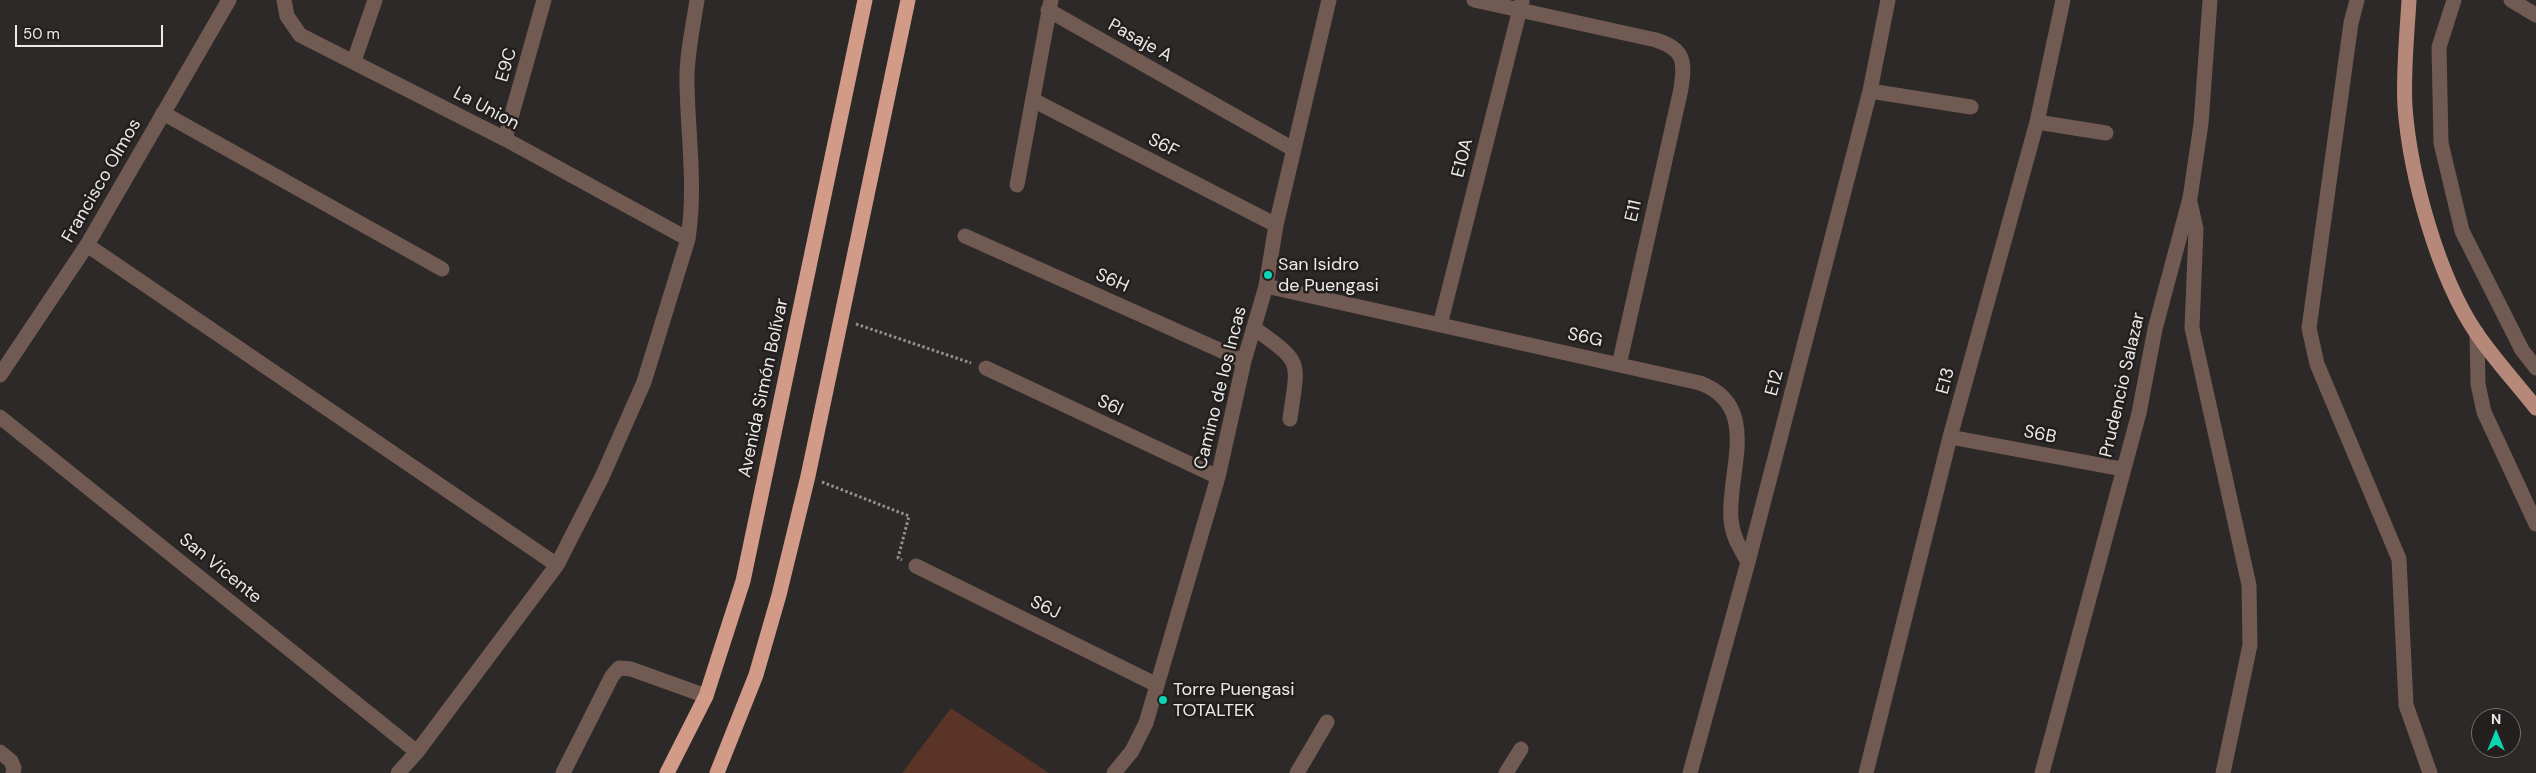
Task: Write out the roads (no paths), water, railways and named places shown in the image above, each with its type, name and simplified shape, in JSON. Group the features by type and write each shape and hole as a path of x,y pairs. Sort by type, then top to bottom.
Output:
{"highway":[{"name":"Avenida Simón Bolívar","path":"667,773 706,696 743,580 865,0"},
{"path":"717,773 756,675 808,476 908,0"}],"main road":[{"path":"2409,0 2405,106 2412,154 2430,230 2443,268 2477,333 2536,408"}],"street":[{"name":"Francisco Olmos","path":"0,375 87,245 229,0"},
{"name":"La Union","path":"284,0 287,16 300,35 354,61 688,239"},
{"path":"354,61 375,0"},
{"name":"E9C","path":"504,140 544,0"},
{"path":"398,773 417,752 557,565 602,477 644,382 688,239 692,198 687,82 697,0"},
{"name":"Camino de los Incas","path":"1114,773 1132,751 1146,723 1218,477 1244,362 1266,286 1276,225 1329,0"},
{"path":"1474,0 1521,5"},
{"name":"E12","path":"1690,773 1748,562 1870,91 1888,0"},
{"name":"E13","path":"1866,773 1950,437 2037,122 2063,0"},
{"name":"Prudencio Salazar","path":"2042,773 2122,469 2139,413 2155,328 2190,198 2201,124 2210,0"},
{"path":"2357,0 2351,23 2309,328 2317,364 2399,559 2406,705 2430,773"},
{"path":"2454,0 2439,47 2441,143 2462,231 2522,350 2536,368"},
{"path":"2511,0 2536,15"},
{"name":"Pasaje A","path":"1017,186 1050,5 1293,149"},
{"name":"E11","path":"1521,5 1668,44 1681,56 1683,64 1681,89 1619,365"},
{"name":"E10A","path":"1440,325 1521,5"},
{"path":"1870,91 1971,107"},
{"name":"S6F","path":"1032,100 1276,225"},
{"path":"163,113 442,269"},
{"path":"2037,122 2106,133"},
{"path":"2190,198 2196,229 2192,328 2249,585 2250,645 2223,773"},
{"name":"S6H","path":"965,236 1244,362"},
{"path":"87,245 557,565"},
{"name":"S6G","path":"1266,286 1700,383 1714,388 1728,402 1738,430 1730,517 1736,541 1748,562"},
{"path":"1254,328 1288,353 1297,369 1290,419"},
{"path":"2477,333 2478,384 2484,412 2536,524"},
{"name":"S6I","path":"986,368 1218,477"},
{"name":"San Vicente","path":"0,417 417,752"},
{"name":"S6B","path":"1950,437 2122,469"},
{"name":"S6J","path":"916,566 1157,685"},
{"path":"563,773 612,676 619,668 631,668 706,696"},
{"path":"1296,773 1326,722"},
{"path":"1506,773 1521,749"},
{"path":"0,752 11,761 14,768 12,773"}],"place":[{"name":"San Isidro de Puengasi","path":"1268,275"},
{"name":"Torre Puengasi TOTALTEK","path":"1163,700"}]}
